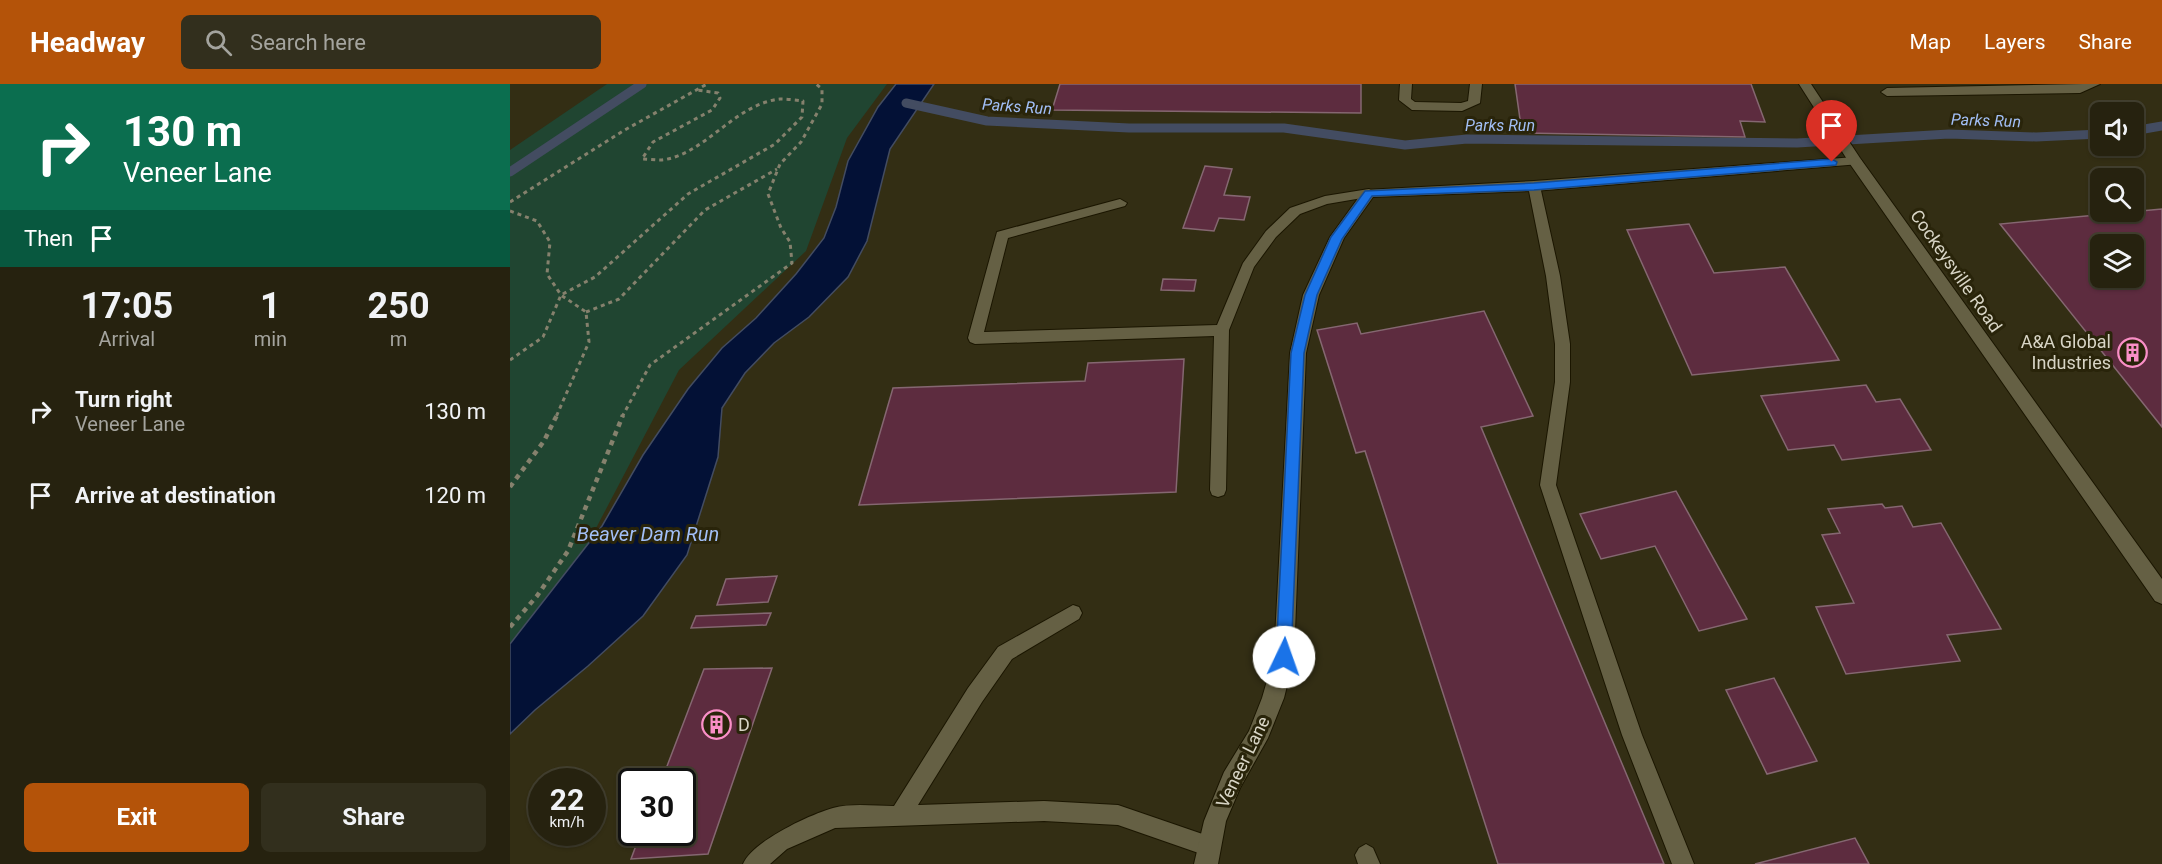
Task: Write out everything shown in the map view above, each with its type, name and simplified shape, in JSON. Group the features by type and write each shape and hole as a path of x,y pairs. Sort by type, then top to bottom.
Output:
{"street":[{"name":"Cockeysville Road","path":"1805,84 1855,161 2162,595"},
{"path":"1369,193 1534,186 1855,161"},
{"name":"Veneer Lane","path":"1208,855 1215,821 1232,780 1257,738 1284,657 1298,353 1311,295 1337,237 1369,193"}],"lane":[{"path":"1406,84 1405,100 1412,106 1462,107 1474,103 1476,84"},
{"path":"1887,92 2080,89 2094,84"},
{"path":"1534,186 1560,309 1563,368 1560,411 1551,450 1548,485 1632,735 1683,864"},
{"path":"1218,489 1222,330 1248,266 1271,234 1295,211 1325,200 1369,193"},
{"path":"1120,203 1002,235 975,338 1222,330"},
{"path":"899,816 975,695 1005,653 1073,613"},
{"path":"754,864 780,842 834,819 1044,811 1118,815 1208,855"}],"path":[{"path":"510,202 623,132 707,84"},
{"path":"510,627 537,596 568,551 622,417 650,365 792,263 790,242 781,228 768,194 780,164 801,142 822,104 822,89 816,84"},
{"path":"510,360 543,337 561,295 595,277 688,194 775,144 802,117 803,101 788,95 765,97 730,118 706,137 674,154 651,161 642,159 652,142 712,110 720,98 718,93 697,90"},
{"path":"586,312 619,299 705,210 777,170"},
{"path":"510,211 537,221 550,242 547,274 561,295 586,312"},
{"path":"510,487 544,441 566,396 589,342 586,312"}],"green space":[{"path":"607,84 887,84 847,138 806,251 679,370 594,532 578,583 510,653 510,150"}],"water":[{"name":"Beaver Dam Run","path":"896,84 934,84 890,149 867,241 848,277 809,317 774,343 745,373 722,408 718,457 687,555 643,616 510,734 510,644 602,526 643,455 688,389 722,348 756,318 796,274 824,238 836,207 848,161 878,107"}],"building":[{"path":"1060,84 1361,84 1361,113 1052,110"},
{"path":"1515,84 1751,84 1765,122 1740,121 1745,137 1522,133"},
{"path":"1205,166 1232,169 1224,195 1250,197 1244,220 1219,218 1214,231 1183,228"},
{"name":"A&A Global Industries","path":"2162,209 2162,427 2000,224 2090,216 2090,222 2144,222 2144,211"},
{"path":"1689,224 1714,273 1785,267 1839,360 1692,375 1627,230"},
{"path":"1163,279 1196,280 1194,291 1161,290"},
{"path":"1484,311 1533,416 1481,427 1664,864 1498,864 1365,451 1356,453 1317,330 1357,323 1361,334"},
{"path":"1184,359 1176,492 859,505 893,388 1085,381 1088,363"},
{"path":"1866,385 1876,402 1900,399 1931,450 1842,460 1834,445 1788,450 1761,396"},
{"path":"1676,491 1747,619 1699,631 1655,546 1601,559 1580,514"},
{"path":"1882,504 1885,508 1902,506 1913,527 1941,523 2001,629 1947,635 1960,661 1846,674 1816,607 1854,603 1822,535 1840,533 1828,509"},
{"path":"777,576 768,602 717,605 726,579"},
{"path":"771,613 766,625 691,628 696,616"},
{"name":"D","path":"772,668 708,854 631,859 636,846 696,846 696,768 666,768 704,669"},
{"path":"1774,678 1817,761 1767,774 1726,690"},
{"path":"1855,838 1869,864 1755,864"}],"waterway":[{"path":"510,172 642,84"},
{"name":"Parks Run","path":"906,103 987,121 1129,128 1284,128 1405,145 1467,139 1797,143 1949,134 2036,137 2090,134"},
{"name":"Parks Run","path":"2144,129 2162,126"}],"place":[{"name":"A&A Global Industries","path":"2132,352"},
{"name":"D","path":"717,725"}],"route":[{"path":"1284,657 1298,353 1311,295 1319,276 1337,237 1369,193 1534,186 1832,162"}]}
